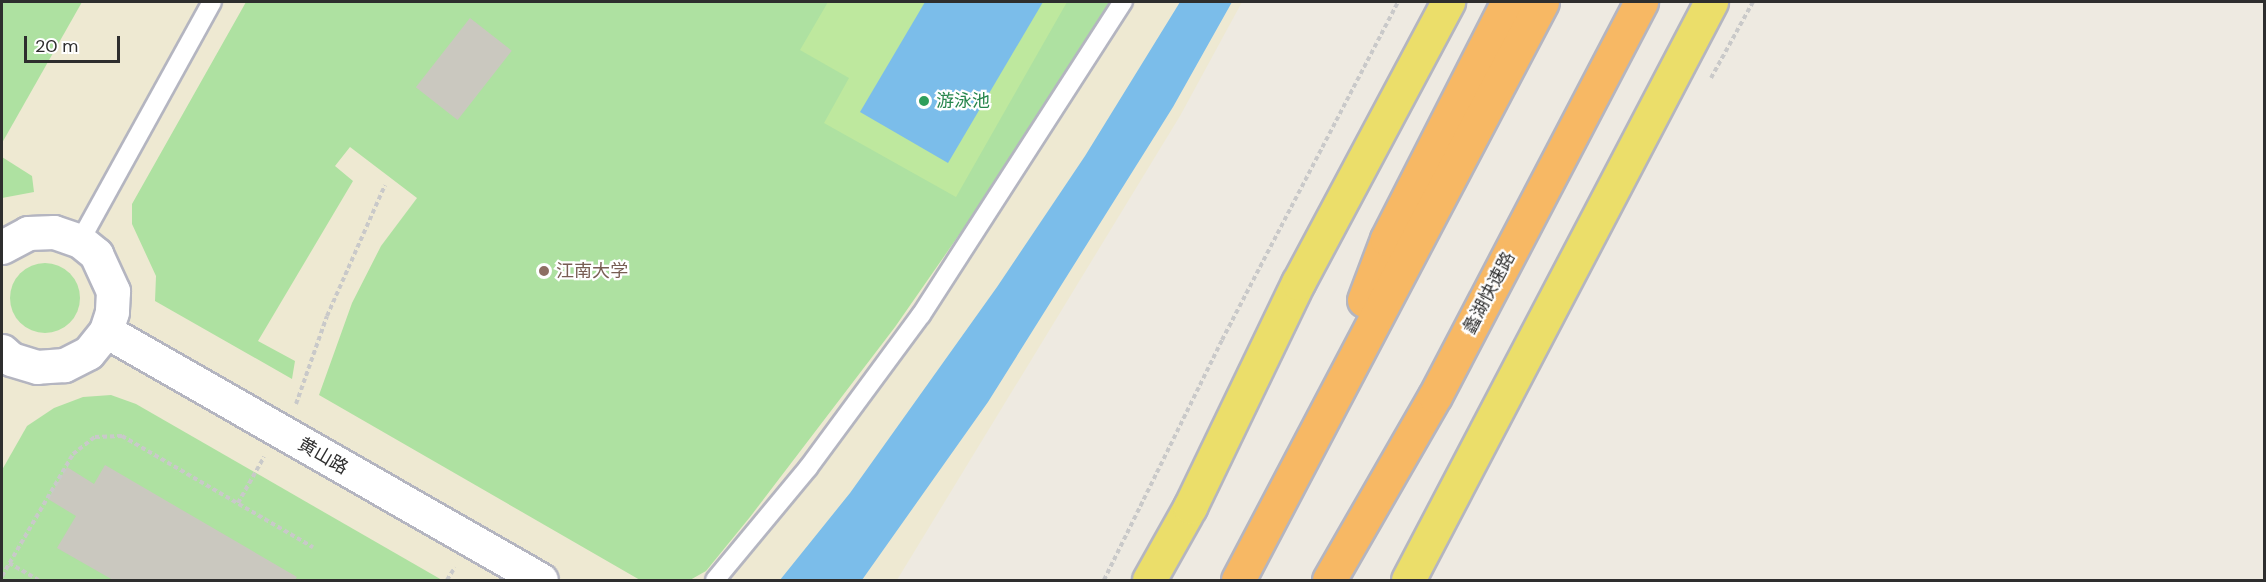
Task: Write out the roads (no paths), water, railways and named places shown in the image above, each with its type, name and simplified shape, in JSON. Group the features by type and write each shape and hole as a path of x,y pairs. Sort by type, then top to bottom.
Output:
{"highway":[{"path":"1310,439 1387,239 1508,2"},
{"path":"1238,580 1310,439 1542,2"},
{"name":"蠡湖快速路","path":"1329,580 1435,396 1638,9"},
{"path":"1347,580 1435,396"},
{"path":"1231,580 1268,525"}],"main road":[{"path":"1149,580 1190,507 1298,283 1449,2"},
{"path":"1408,580 1711,2"}],"street":[{"path":"2,247 28,233 54,232 80,241 96,254 110,281 112,312 106,332 88,352 64,365 37,367 5,361"},
{"name":"黄山路","path":"106,332 541,580"}],"lane":[{"path":"80,241 212,2"},
{"path":"715,580 808,468 921,315 1123,2"}],"water":[{"path":"925,2 1043,2 948,163 860,112"},
{"path":"1180,2 1232,2 1173,107 988,402 862,580 780,580 850,493 997,287 1085,156"}],"place":[{"name":"游泳池","path":"924,101"},
{"name":"江南大学","path":"544,271"}]}
